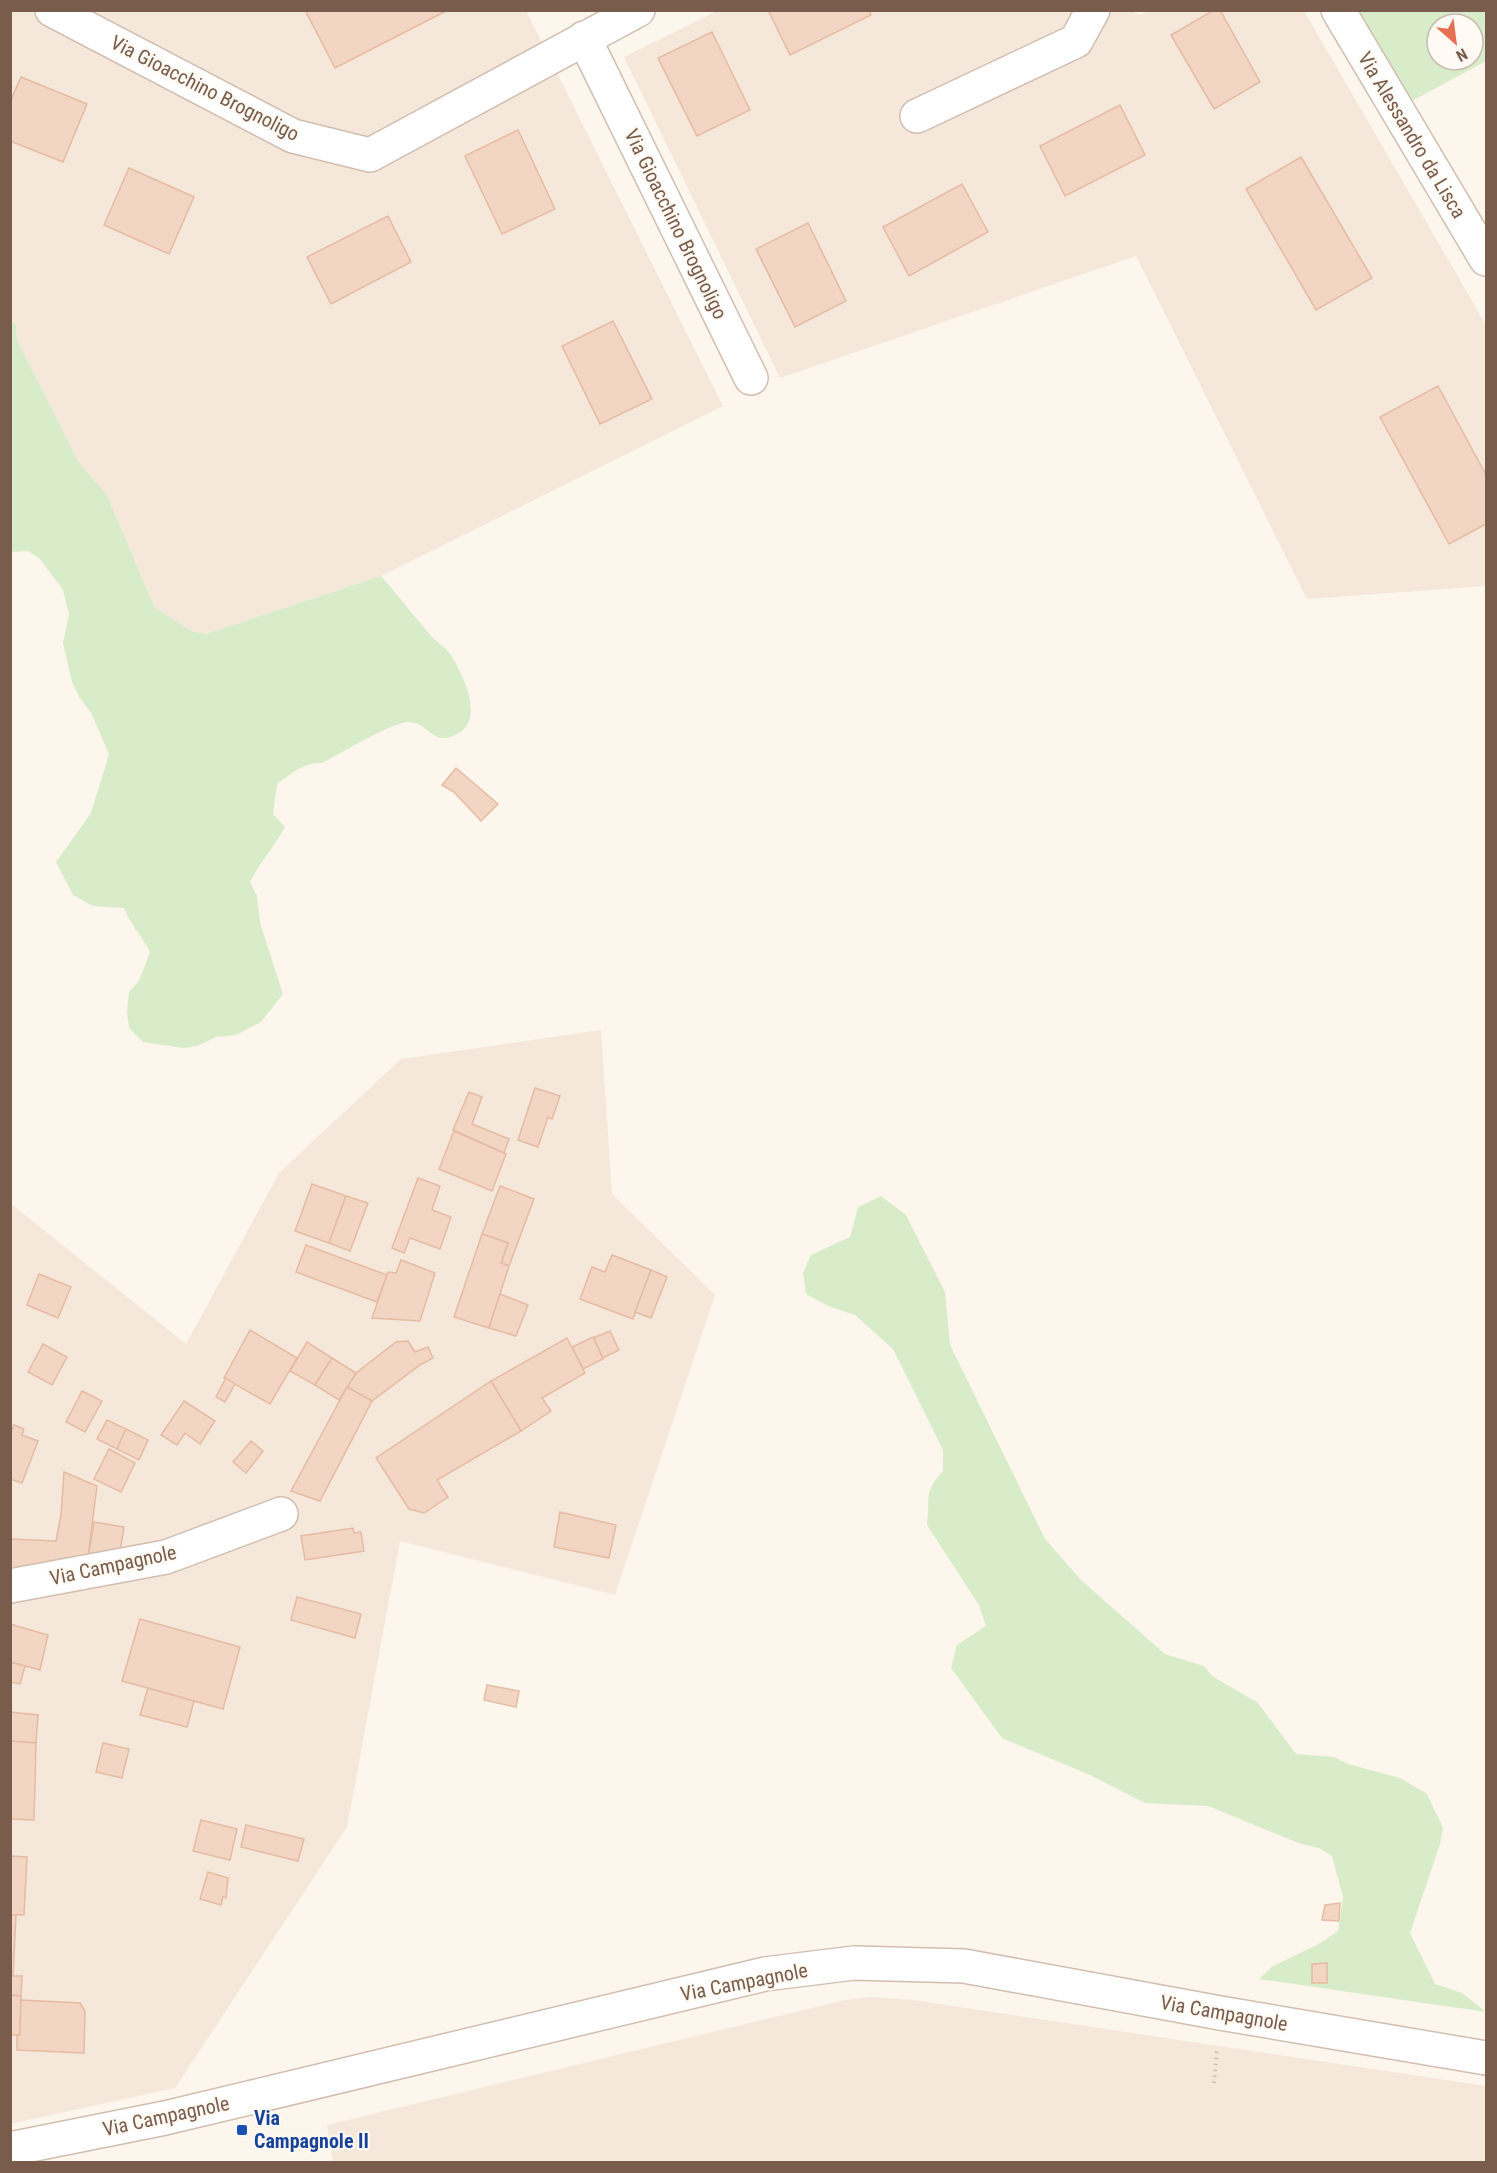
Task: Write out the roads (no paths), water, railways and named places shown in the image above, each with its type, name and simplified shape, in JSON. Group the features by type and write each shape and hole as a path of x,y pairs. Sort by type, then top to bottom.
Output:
{"street":[{"name":"Via Gioacchino Brognoligo","path":"52,10 293,136 370,155 638,10"},
{"path":"917,116 1076,41 1093,10"},
{"name":"Via Alessandro da Lisca","path":"1338,10 1486,259"},
{"name":"Via Gioacchino Brognoligo","path":"584,38 752,378"},
{"name":"Via Campagnole","path":"10,1586 166,1557 281,1514"},
{"name":"Via Campagnole","path":"10,2149 165,2118 765,1974 854,1963 964,1966 1220,2013 1486,2058"}],"place":[{"name":"Via Campagnole II","path":"242,2130"}]}
